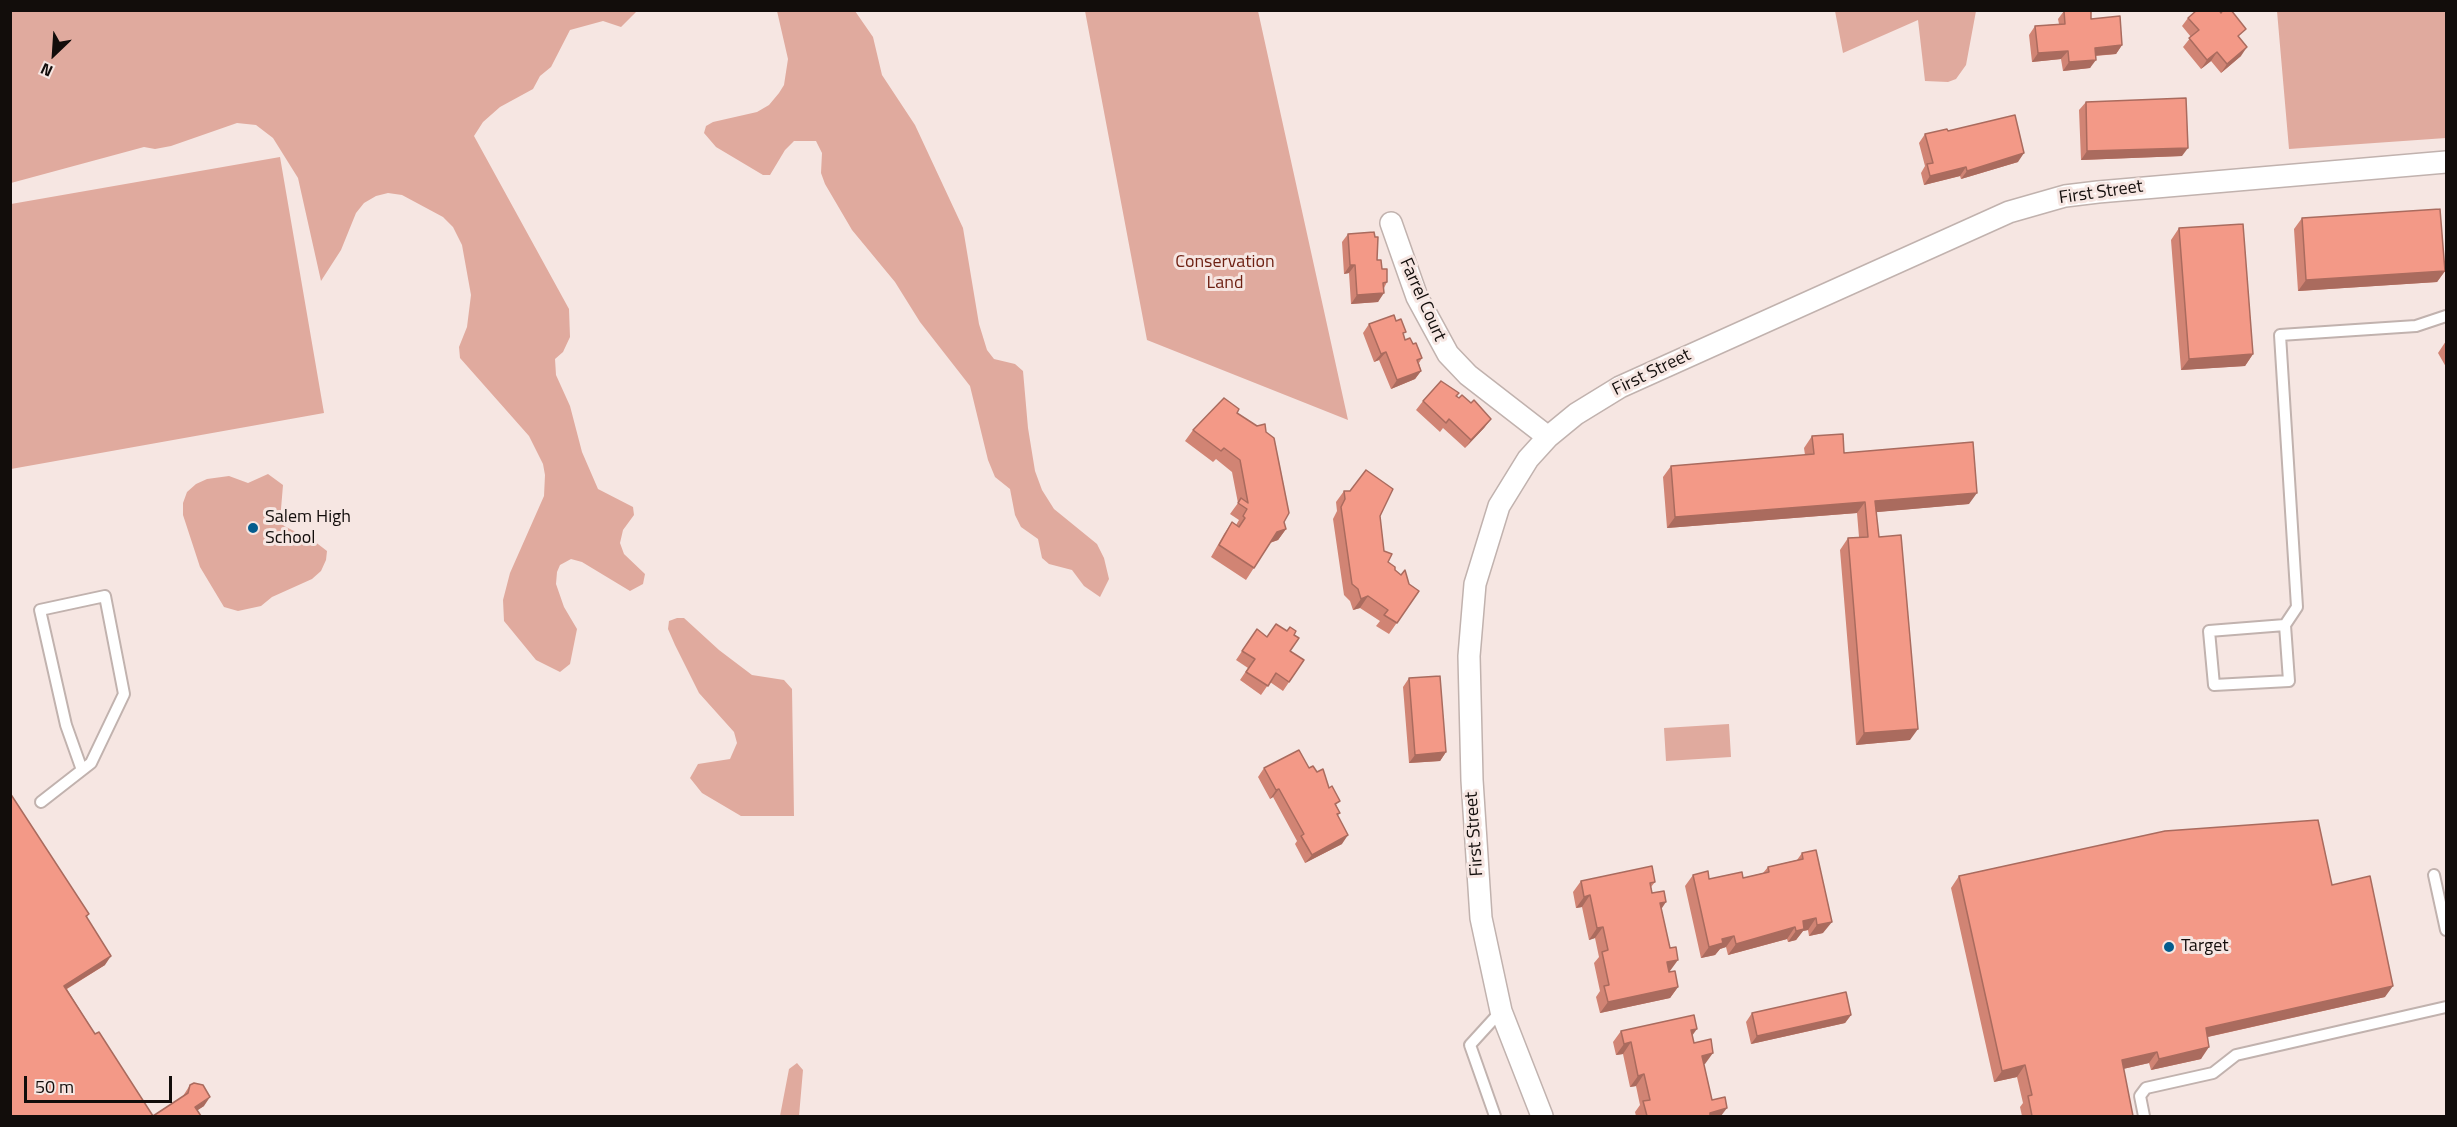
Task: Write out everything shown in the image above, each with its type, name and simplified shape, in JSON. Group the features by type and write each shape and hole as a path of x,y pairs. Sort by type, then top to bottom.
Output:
{"street":[{"name":"First Street","path":"1542,1116 1501,1011 1481,918 1472,780 1468,656 1475,584 1499,506 1528,459 1576,414 1620,387 2009,212 2065,196 2098,192 2446,162"},
{"name":"Farrel Court","path":"1391,223 1417,297 1448,354 1468,375 1548,438"}],"lane":[{"path":"2284,625 2209,631 2214,685 2289,681 2284,625 2297,607 2280,335 2416,326 2446,316"},
{"path":"41,802 91,763 124,694 105,596 40,610 66,725 82,770"},
{"path":"2434,875 2446,930"},
{"path":"2144,1116 2140,1096 2146,1088 2213,1073 2236,1055 2446,1007"},
{"path":"1495,1116 1470,1045 1501,1011"}],"green space":[{"path":"11,10 642,11 636,12 621,27 603,21 570,30 551,67 540,76 533,89 500,107 483,122 474,136 569,309 570,337 563,352 555,359 556,375 570,406 582,452 598,489 633,507 634,515 623,530 620,543 624,554 645,574 643,584 630,591 582,562 571,559 560,565 557,572 556,584 564,607 577,629 570,664 560,672 536,660 504,621 503,600 510,573 544,496 545,475 543,464 529,436 460,358 459,347 467,327 471,295 462,245 453,227 443,217 402,195 388,193 376,196 364,203 356,213 341,250 321,281 298,178 273,138 256,125 237,123 171,146 155,149 144,147 11,183"},
{"path":"1835,10 1976,11 1966,65 1956,79 1948,82 1925,81 1918,20 1843,53"},
{"path":"777,11 855,11 873,37 882,75 915,125 963,228 979,324 987,350 994,359 1015,364 1023,371 1028,428 1035,471 1042,490 1054,509 1097,544 1104,558 1109,579 1100,597 1084,586 1072,570 1049,564 1042,558 1038,539 1021,527 1015,515 1010,489 995,477 988,460 970,386 920,322 895,282 852,230 825,184 821,173 822,153 816,141 794,141 785,150 770,175 763,175 716,147 704,133 706,126 713,122 757,112 769,105 784,85 788,59"},
{"name":"Conservation Land","path":"1085,11 1258,11 1348,420 1147,340"},
{"path":"2277,11 2446,11 2446,138 2289,149"},
{"path":"280,157 324,413 11,469 11,204"},
{"path":"268,474 283,485 280,521 284,526 314,541 327,551 326,560 321,571 312,579 272,597 261,606 238,611 224,607 200,567 183,515 183,503 187,492 196,484 207,479 229,476 248,483"},
{"path":"684,618 719,650 752,675 784,680 792,689 794,816 741,816 702,793 690,778 698,764 730,759 737,743 734,732 699,693 675,645 668,629 669,621"},
{"path":"1729,724 1731,757 1666,761 1664,728"},
{"path":"797,1063 803,1070 799,1116 780,1116 789,1069"}],"building":[{"path":"2091,10 2091,19 2120,16 2122,45 2095,48 2096,60 2069,62 2068,51 2038,53 2035,26 2065,24 2064,11"},
{"path":"2197,10 2219,10 2221,13 2223,10 2231,10 2246,29 2238,36 2247,47 2227,64 2217,52 2207,60 2189,38 2199,30 2188,18"},
{"path":"2186,98 2188,148 2087,151 2086,102"},
{"path":"2015,115 2024,153 1967,171 1966,167 1930,176 1927,164 1933,163 1925,134 1947,129 1948,131"},
{"path":"2440,209 2445,271 2306,280 2302,218"},
{"path":"2243,224 2253,354 2189,359 2179,228"},
{"path":"1374,232 1375,237 1378,237 1377,260 1381,260 1382,269 1387,269 1387,282 1383,283 1384,293 1357,295 1355,265 1350,265 1348,234"},
{"path":"1394,315 1396,321 1401,319 1406,332 1403,333 1405,340 1410,338 1413,344 1416,343 1422,358 1417,360 1421,371 1397,380 1386,352 1381,354 1369,324"},
{"path":"1441,381 1459,393 1456,396 1459,398 1462,395 1471,403 1474,400 1491,419 1471,440 1449,419 1446,423 1423,401"},
{"path":"1224,398 1239,409 1237,413 1257,426 1265,424 1266,432 1274,438 1289,513 1284,522 1286,529 1277,532 1254,568 1219,545 1232,522 1239,527 1245,518 1243,516 1247,509 1238,503 1241,498 1248,503 1240,460 1224,448 1221,451 1193,430"},
{"path":"1843,434 1844,453 1973,442 1977,493 1875,501 1879,537 1901,535 1918,729 1864,733 1848,538 1868,537 1865,502 1675,517 1671,466 1814,454 1812,436"},
{"path":"1366,470 1393,489 1380,516 1384,551 1392,554 1388,562 1395,567 1395,570 1401,575 1405,570 1409,584 1419,591 1397,623 1384,615 1388,610 1368,596 1361,599 1358,589 1352,584 1341,507 1345,499 1344,491 1350,491"},
{"path":"1276,624 1287,631 1290,627 1296,631 1294,635 1299,638 1290,651 1304,660 1289,682 1276,673 1268,686 1246,672 1255,659 1242,651 1257,629 1267,637"},
{"path":"1440,676 1446,752 1415,755 1409,678"},
{"path":"1299,750 1309,768 1313,766 1317,772 1323,769 1329,788 1332,786 1340,801 1335,804 1340,813 1337,814 1348,835 1312,855 1301,836 1304,834 1279,789 1276,790 1264,768"},
{"path":"10,793 89,914 86,916 111,956 64,986 95,1034 99,1032 153,1116 10,1116"},
{"name":"Target","path":"2318,820 2332,885 2370,876 2393,986 2206,1028 2209,1047 2159,1059 2157,1052 2122,1060 2133,1116 2032,1116 2028,1096 2032,1095 2025,1065 2002,1071 1959,876 2165,831"},
{"path":"1816,850 1832,922 1817,925 1816,918 1803,921 1804,929 1796,931 1795,927 1736,944 1734,936 1722,939 1723,943 1709,947 1693,875 1708,871 1709,879 1742,872 1743,878 1769,872 1768,867 1803,859 1802,853"},
{"path":"1652,866 1655,882 1650,883 1652,893 1664,891 1666,902 1660,903 1670,948 1676,947 1678,960 1667,962 1669,972 1675,971 1678,987 1608,1002 1604,986 1609,985 1602,952 1608,950 1603,927 1597,928 1590,895 1584,897 1581,881"},
{"path":"1846,992 1851,1015 1757,1036 1752,1013"},
{"path":"1694,1015 1697,1029 1691,1030 1694,1043 1711,1039 1713,1053 1702,1056 1712,1100 1725,1097 1727,1108 1710,1113 1710,1116 1647,1116 1643,1101 1650,1100 1644,1074 1638,1076 1631,1042 1624,1044 1621,1031"},
{"path":"194,1083 203,1085 210,1097 195,1107 201,1116 153,1116 188,1093 190,1085"}],"place":[{"name":"Salem High School","path":"253,528"},
{"name":"Target","path":"2169,947"}]}
